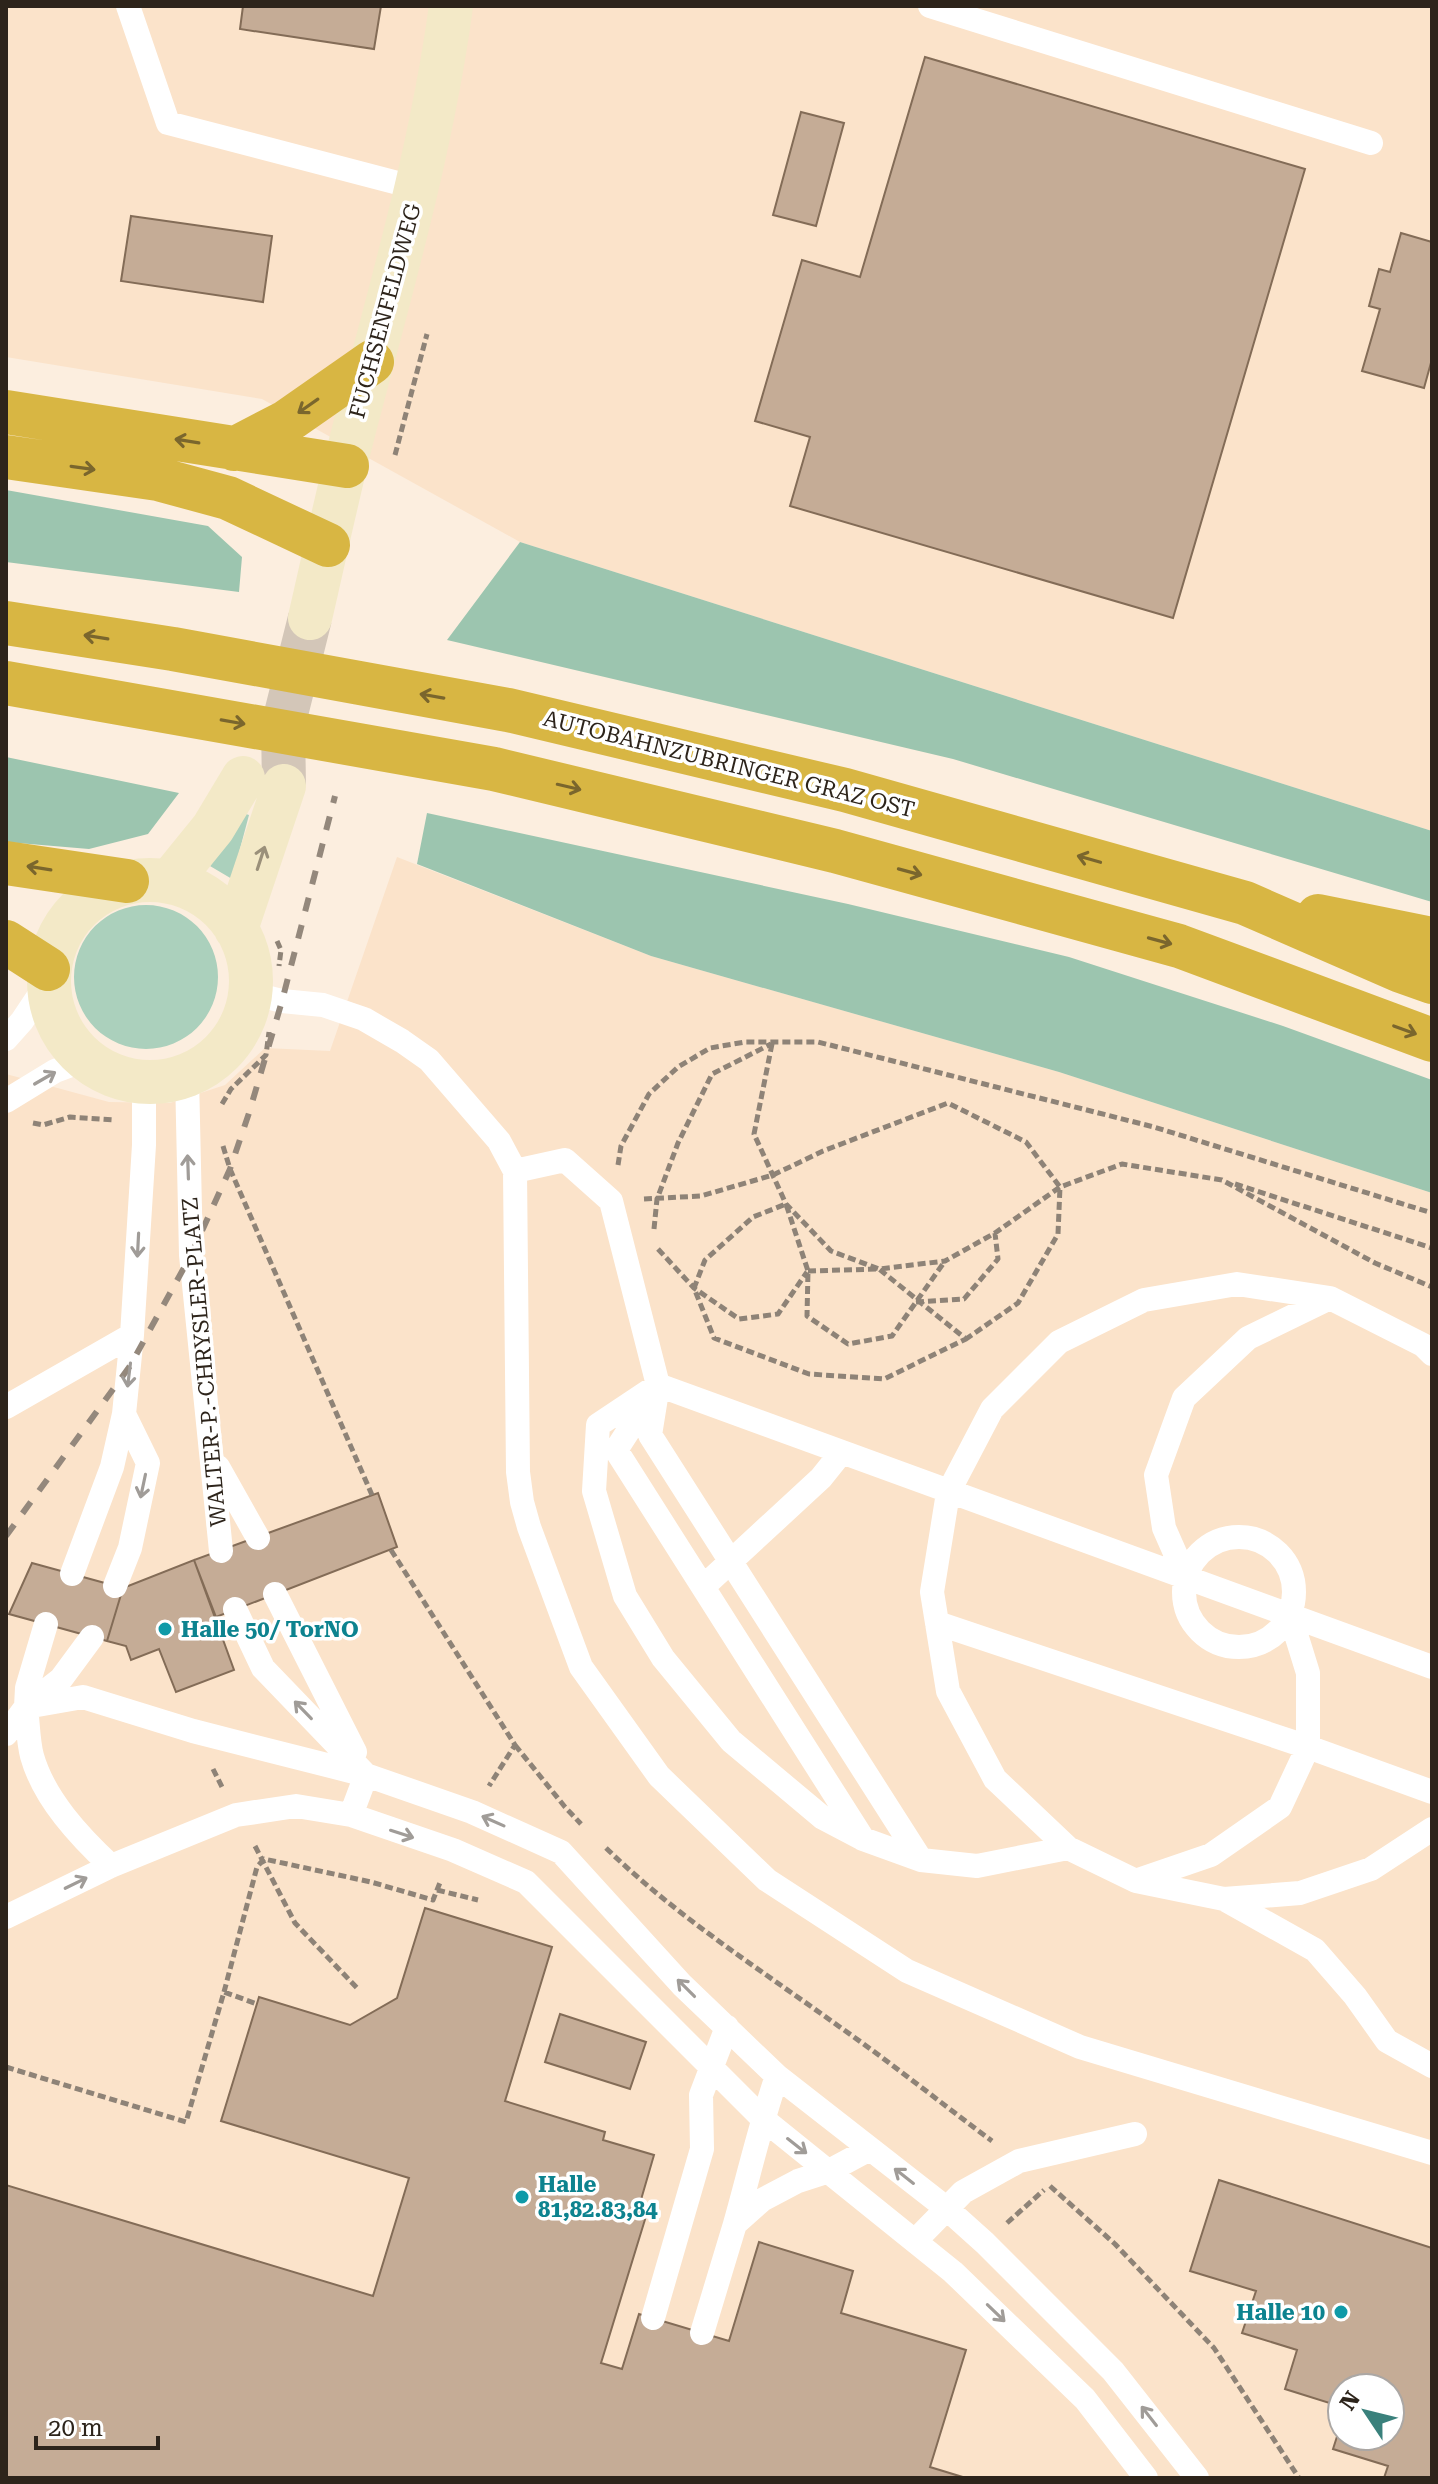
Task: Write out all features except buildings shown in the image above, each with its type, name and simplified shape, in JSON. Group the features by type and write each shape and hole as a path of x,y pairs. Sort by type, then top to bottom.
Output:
{"highway":[{"path":"234,449 286,422 372,362"},
{"path":"6,412 347,466"},
{"path":"6,457 158,479 228,498 328,545"},
{"name":"AUTOBAHNZUBRINGER GRAZ OST","path":"6,623 173,649 508,710 845,790 1245,903 1432,982"},
{"path":"6,683 494,769 835,851 1179,946 1432,1040"},
{"path":"6,863 127,881"},
{"path":"1245,903 1432,939"},
{"path":"6,942 48,976"}],"main road":[{"path":"417,188 442,75 451,6"},
{"name":"FUCHSENFELDWEG","path":"310,618 417,188"},
{"path":"170,881 213,828 264,782 236,929"},
{"path":"127,881 170,881 209,898 229,917 243,940 250,966 251,993 238,1028 226,1048 204,1067 187,1076 144,1083 110,1076 71,1044 60,1026 50,1000 48,976 52,948 62,928 93,898 127,881"}],"lane":[{"name":"FUCHSENFELDWEG","path":"128,6 168,123 417,188"},
{"path":"930,6 1371,143"},
{"path":"6,1039 22,1021 48,976"},
{"path":"251,993 282,1001 323,1005 364,1019 402,1041 429,1060 499,1141 515,1171 518,1472 522,1502 581,1667 659,1776 767,1880 907,1971 1080,2047 1432,2153"},
{"path":"6,1101 55,1071 87,1059"},
{"name":"WALTER-P.-CHRYSLER-PLATZ","path":"187,1076 191,1255 221,1551"},
{"path":"72,1574 112,1467 124,1414 144,1145 144,1083"},
{"path":"515,1171 565,1160 611,1201 658,1385 650,1435 921,1860"},
{"path":"1432,1354 1423,1345 1330,1298 1237,1284 1144,1300 1059,1342 992,1409 948,1493 932,1592 948,1691 995,1779 1068,1848 1136,1881 1224,1899 1300,1893 1371,1869 1432,1829"},
{"path":"1186,1578 1164,1528 1156,1475 1184,1398 1248,1338 1330,1298"},
{"path":"6,1407 132,1335"},
{"path":"658,1385 1432,1667"},
{"path":"658,1385 616,1450 863,1839"},
{"path":"658,1385 598,1425 594,1491 625,1596 663,1658 731,1741 823,1818 863,1839 921,1860 977,1866 1068,1848"},
{"path":"115,1586 130,1548 148,1463 124,1414"},
{"path":"703,1587 821,1478 841,1453"},
{"path":"213,1458 258,1538"},
{"path":"1240,1536 1258,1539 1274,1548 1286,1562 1293,1578 1294,1597 1290,1615 1280,1630 1265,1641 1248,1647 1230,1647 1212,1641 1198,1629 1188,1614 1184,1596 1186,1578 1193,1561 1206,1548 1222,1539 1240,1536"},
{"path":"275,1594 366,1775 351,1815"},
{"path":"235,1609 263,1668 366,1775"},
{"path":"1136,1881 1211,1855 1280,1807 1308,1747 1308,1673 1290,1615"},
{"path":"937,1623 1308,1747 1432,1792"},
{"path":"46,1624 27,1688 32,1756 48,1790 83,1840 111,1866"},
{"path":"6,1734 26,1707 61,1679 92,1637"},
{"path":"26,1707 83,1697 193,1731 366,1775 472,1812 561,1852 682,1985 777,2076 946,2208 985,2243 1113,2371 1197,2478"},
{"path":"6,1917 111,1866 236,1815 296,1806 351,1815 453,1850 526,1882 762,2118 953,2272 1085,2399 1146,2478"},
{"path":"1224,1899 1315,1950 1355,1996 1387,2041 1432,2066"},
{"path":"653,2318 702,2149 701,2095 727,2027"},
{"path":"702,2333 758,2147 762,2118 777,2076"},
{"path":"916,2240 963,2192 1019,2161 1135,2134"},
{"path":"735,2224 762,2200 870,2149"}],"path":[{"path":"786,1204 753,1217 705,1260 694,1288 714,1338 809,1374 884,1379 966,1339 1018,1303 1058,1234 1060,1187 1026,1142 948,1103 823,1151 773,1175 701,1196 611,1201 621,1146 649,1094 678,1067 710,1048 745,1042 818,1042 1124,1119 1432,1213"},
{"path":"772,1044 754,1134 786,1204 808,1271 807,1316 848,1344 892,1336 945,1261"},
{"path":"772,1044 712,1074 678,1143 657,1199 653,1244 694,1288 739,1319 778,1314 808,1271"},
{"path":"222,1141 230,1169 372,1495"},
{"path":"808,1271 879,1269 945,1261 995,1233 1060,1187 1122,1164 1222,1180 1432,1248"},
{"path":"1222,1180 1375,1263 1432,1287"},
{"path":"786,1204 831,1251 879,1269 916,1302 966,1339"},
{"path":"916,1302 964,1299 998,1259 995,1233"},
{"path":"391,1550 515,1745 472,1812"},
{"path":"6,2067 186,2122 257,1867 264,1859 371,1882 433,1900 453,1850"},
{"path":"224,1992 257,2004"},
{"path":"1049,2185 1115,2244 1214,2348 1299,2478"}],"shaded area":[{"path":"6,6 1432,6 1432,831 520,542 262,399 6,357"},
{"path":"397,857 651,956 1059,1072 1432,1193 1432,2478 6,2478 6,1074 109,1102 170,1103 225,1085 265,1048 330,1051"}],"green space":[{"path":"6,490 208,526 242,557 239,592 6,562"},
{"path":"520,542 1432,831 1432,902 953,759 447,640"},
{"path":"6,757 179,793 148,834 89,849 6,842"},
{"path":"243,813 249,815 232,879 210,866"},
{"path":"427,813 848,904 1069,957 1283,1026 1432,1080 1432,1193 1059,1072 651,956 417,864"},
{"path":"146,905 174,910 197,926 213,949 218,977 213,1005 197,1028 174,1044 146,1049 118,1044 95,1028 79,1005 74,977 79,949 95,926 118,910"}],"tunnel":[{"path":"284,786 283,726 310,618"}],"railway":[{"path":"6,1536 130,1366 191,1255 230,1169 282,1001 335,796"}],"place":[{"name":"Halle 50/ TorNO","path":"165,1629"},
{"name":"Halle 81,82.83,84","path":"522,2197"},
{"name":"Halle 10","path":"1341,2312"}]}
